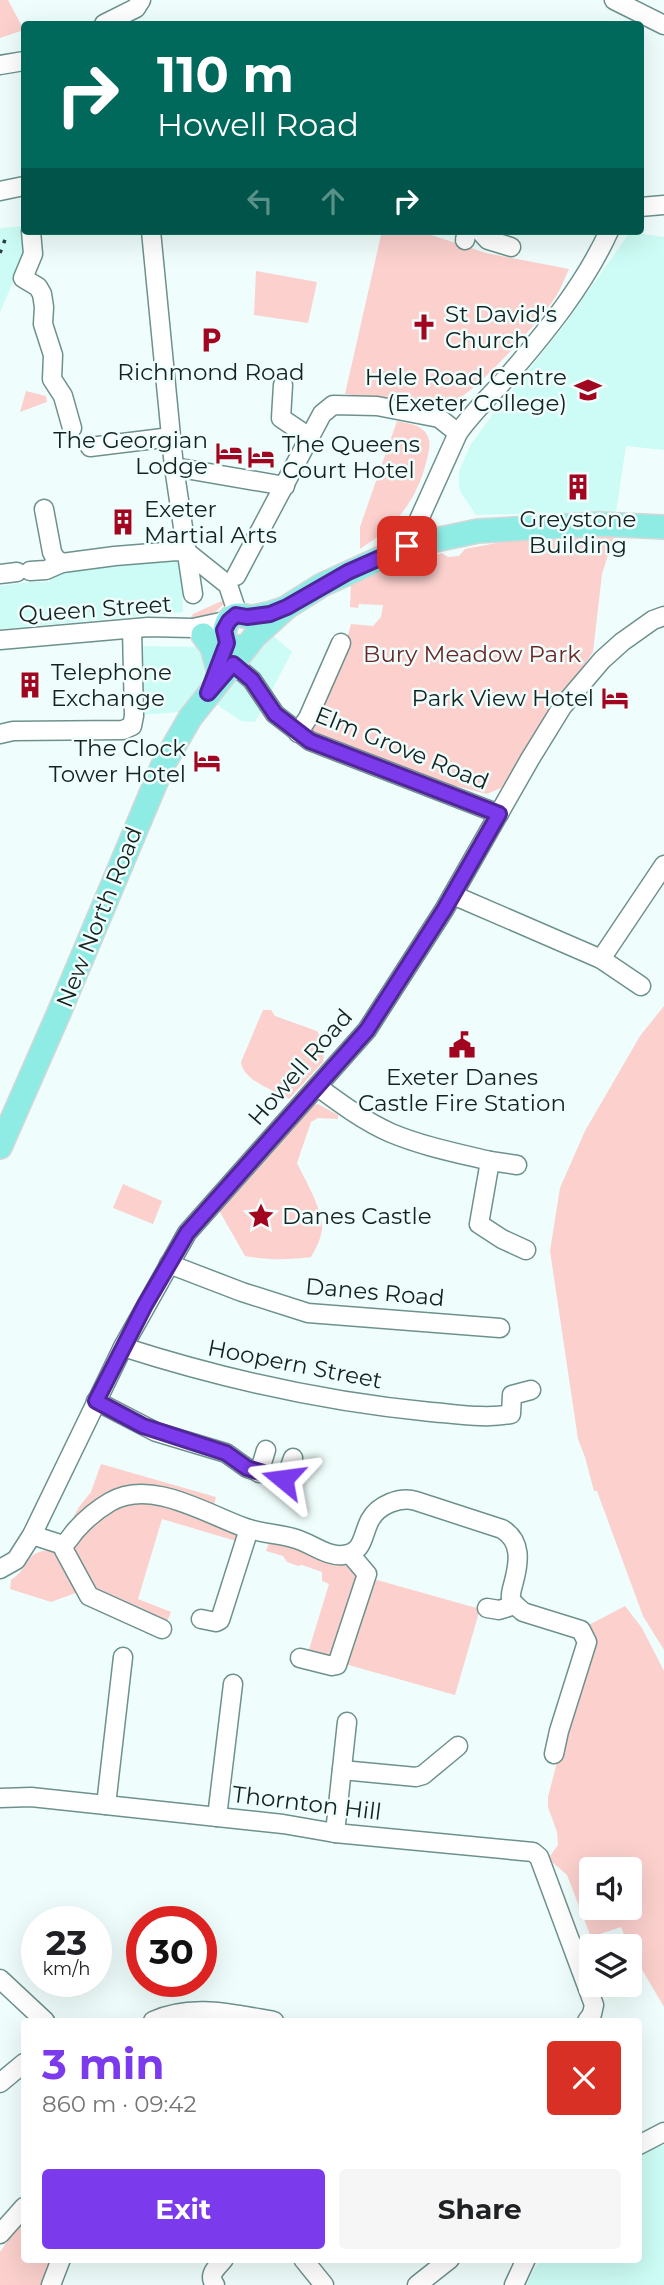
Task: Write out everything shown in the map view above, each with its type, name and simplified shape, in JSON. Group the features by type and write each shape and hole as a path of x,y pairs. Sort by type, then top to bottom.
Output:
{"main road":[{"name":"New North Road","path":"0,1147 163,765 208,693 228,637 348,572 407,546 478,531 599,524 664,527"}],"street":[{"path":"109,21 136,8 141,0"},
{"path":"614,0 664,25"},
{"path":"0,65 21,62"},
{"path":"0,191 21,187"},
{"path":"644,207 664,205"},
{"path":"31,235 33,254 23,278 38,286 42,294 43,324 53,355 52,379 63,396 72,428"},
{"path":"151,235 174,467 192,594"},
{"path":"474,235 511,247"},
{"path":"407,546 458,433 527,354 564,306 582,281 607,235"},
{"path":"284,385 281,418 309,437"},
{"path":"236,576 321,414 333,405 377,406 439,418 458,433"},
{"path":"90,447 171,437"},
{"path":"174,467 285,486"},
{"path":"44,509 52,552 62,563"},
{"path":"16,573 46,570 62,563 115,556 188,552 228,585 228,637"},
{"name":"Howell Road","path":"0,1569 16,1560 32,1535 122,1347 187,1233 369,1028 453,895 536,749 573,694 602,660 622,642 653,620 664,616"},
{"path":"0,734 13,731 128,729 134,722 132,629"},
{"name":"Queen Street","path":"0,640 132,629 228,637"},
{"name":"Elm Grove Road","path":"228,637 275,714 298,733 324,748 499,814"},
{"path":"298,733 308,718 341,642"},
{"path":"601,959 664,865"},
{"path":"453,895 601,959 641,986"},
{"path":"318,1087 353,1112 392,1133 439,1149 517,1165"},
{"path":"490,1161 479,1224 526,1251"},
{"name":"Danes Road","path":"169,1264 266,1300 308,1312 500,1328"},
{"name":"Hoopern Street","path":"122,1347 175,1364 332,1400 445,1413 511,1413 512,1395 531,1390"},
{"path":"96,1401 156,1432 226,1453 240,1464 283,1479 293,1458"},
{"path":"259,1472 266,1450"},
{"path":"63,1545 82,1524 109,1502 126,1494 139,1493 163,1496 249,1529 297,1539 339,1556 349,1554 360,1546 370,1519 381,1509 404,1499 502,1529 509,1533 518,1553 519,1563 511,1593 515,1605 523,1612 581,1630 587,1642 554,1754"},
{"path":"201,1619 216,1622 220,1620 249,1529"},
{"path":"32,1535 63,1545"},
{"path":"63,1545 89,1595 162,1629"},
{"path":"300,1658 337,1665 367,1574 349,1554"},
{"path":"486,1608 499,1610 515,1605"},
{"path":"106,1805 123,1657"},
{"path":"217,1817 233,1685"},
{"path":"335,1833 347,1722"},
{"path":"342,1770 416,1777 423,1775 458,1746"},
{"name":"Thornton Hill","path":"0,1798 21,1796 283,1824 335,1833 533,1852 540,1857 594,2005 593,2018"},
{"path":"0,1979 42,2018"},
{"path":"160,2018 194,2010 252,2018"},
{"path":"0,2083 21,2066"},
{"path":"651,2138 664,2152"},
{"path":"0,2234 21,2210"},
{"path":"51,2285 59,2263"},
{"path":"215,2285 212,2274 221,2263"},
{"path":"306,2263 324,2285"},
{"path":"417,2285 445,2263"},
{"path":"514,2285 524,2263"}],"shaded area":[{"path":"21,226 26,252 0,312 0,228"},
{"name":"Hele Road Centre (Exeter College)","path":"628,235 664,237 664,450 626,446 616,512 476,515 460,491 459,484 459,471 471,444 563,327"},
{"path":"181,555 183,612 0,629 0,586 50,582 48,570"},
{"path":"271,634 292,652 255,722 241,721 210,700"},
{"path":"140,646 202,647 209,669 207,677 179,712 142,715"},
{"path":"664,2145 664,2285 526,2285 538,2263 642,2263 642,2153"}],"green space":[{"path":"0,0 8,0 21,24 21,31 0,38"},
{"path":"381,235 431,235 486,253 569,269 558,293 539,319 489,373 459,399 448,404 425,404 345,394"},
{"path":"256,271 317,282 308,323 254,315"},
{"path":"26,391 46,396 47,402 20,412"},
{"path":"397,421 417,426 427,436 429,451 423,474 403,511 384,531 360,549 360,527"},
{"name":"Bury Meadow Park","path":"574,534 614,536 602,574 593,652 501,788 487,794 418,776 351,751 309,728 346,642 351,624 373,626 381,617 383,605 359,604 358,608 350,607 351,582 442,553 448,557 459,556 465,549"},
{"path":"224,600 225,603 212,615 192,619 191,616 195,613"},
{"path":"664,1006 664,1650 643,1616 597,1491 594,1491 578,1439 550,1251 560,1188 585,1131 640,1036"},
{"path":"263,1010 271,1010 275,1016 317,1031 325,1045 323,1062 289,1099 253,1080 243,1069 241,1062"},
{"name":"Danes Castle","path":"318,1104 338,1115 338,1119 318,1118 311,1122 297,1163 321,1217 322,1229 317,1246 311,1257 278,1259 245,1256 216,1205 311,1106"},
{"path":"123,1184 162,1201 153,1224 113,1208"},
{"path":"101,1464 216,1497 211,1517 239,1533 236,1541 162,1519 138,1599 171,1612 165,1627 81,1591 51,1602 10,1589 11,1580 32,1556 51,1550 61,1539 91,1492"},
{"path":"271,1537 341,1561 359,1572 336,1654 328,1659 308,1653 329,1584 322,1581 322,1572 287,1562 283,1556 266,1551"},
{"path":"370,1578 480,1609 455,1695 345,1664"},
{"path":"625,1606 642,1628 664,1671 664,2007 642,1969 642,1934 624,1934 621,1927 600,1934 590,1934 584,1920 642,1920 642,1857 579,1857 579,1906 567,1875 552,1862 550,1856 558,1845 548,1797 583,1628"},
{"path":"21,2221 21,2263 54,2263 44,2285 0,2285 0,2252"}],"railway":[{"path":"0,253 6,237"}],"place":[{"name":"St David's Church","path":"424,327"},
{"name":"Richmond Road","path":"211,340"},
{"name":"Hele Road Centre (Exeter College)","path":"588,390"},
{"name":"The Georgian Lodge","path":"229,453"},
{"name":"The Queens Court Hotel","path":"261,457"},
{"name":"Greystone Building","path":"578,487"},
{"name":"Exeter Martial Arts","path":"123,522"},
{"name":"Telephone Exchange","path":"30,685"},
{"name":"Park View Hotel","path":"615,698"},
{"name":"The Clock Tower Hotel","path":"207,761"},
{"name":"Exeter Danes Castle Fire Station","path":"462,1045"},
{"name":"Danes Castle","path":"261,1216"}],"route":[{"path":"283,1479 247,1468 226,1453 156,1432 96,1401 122,1347 187,1233 367,1030 444,910 499,814 310,741 275,714 252,680 233,664 208,693 227,643 224,630 232,617 270,614 348,572 407,546"}]}
